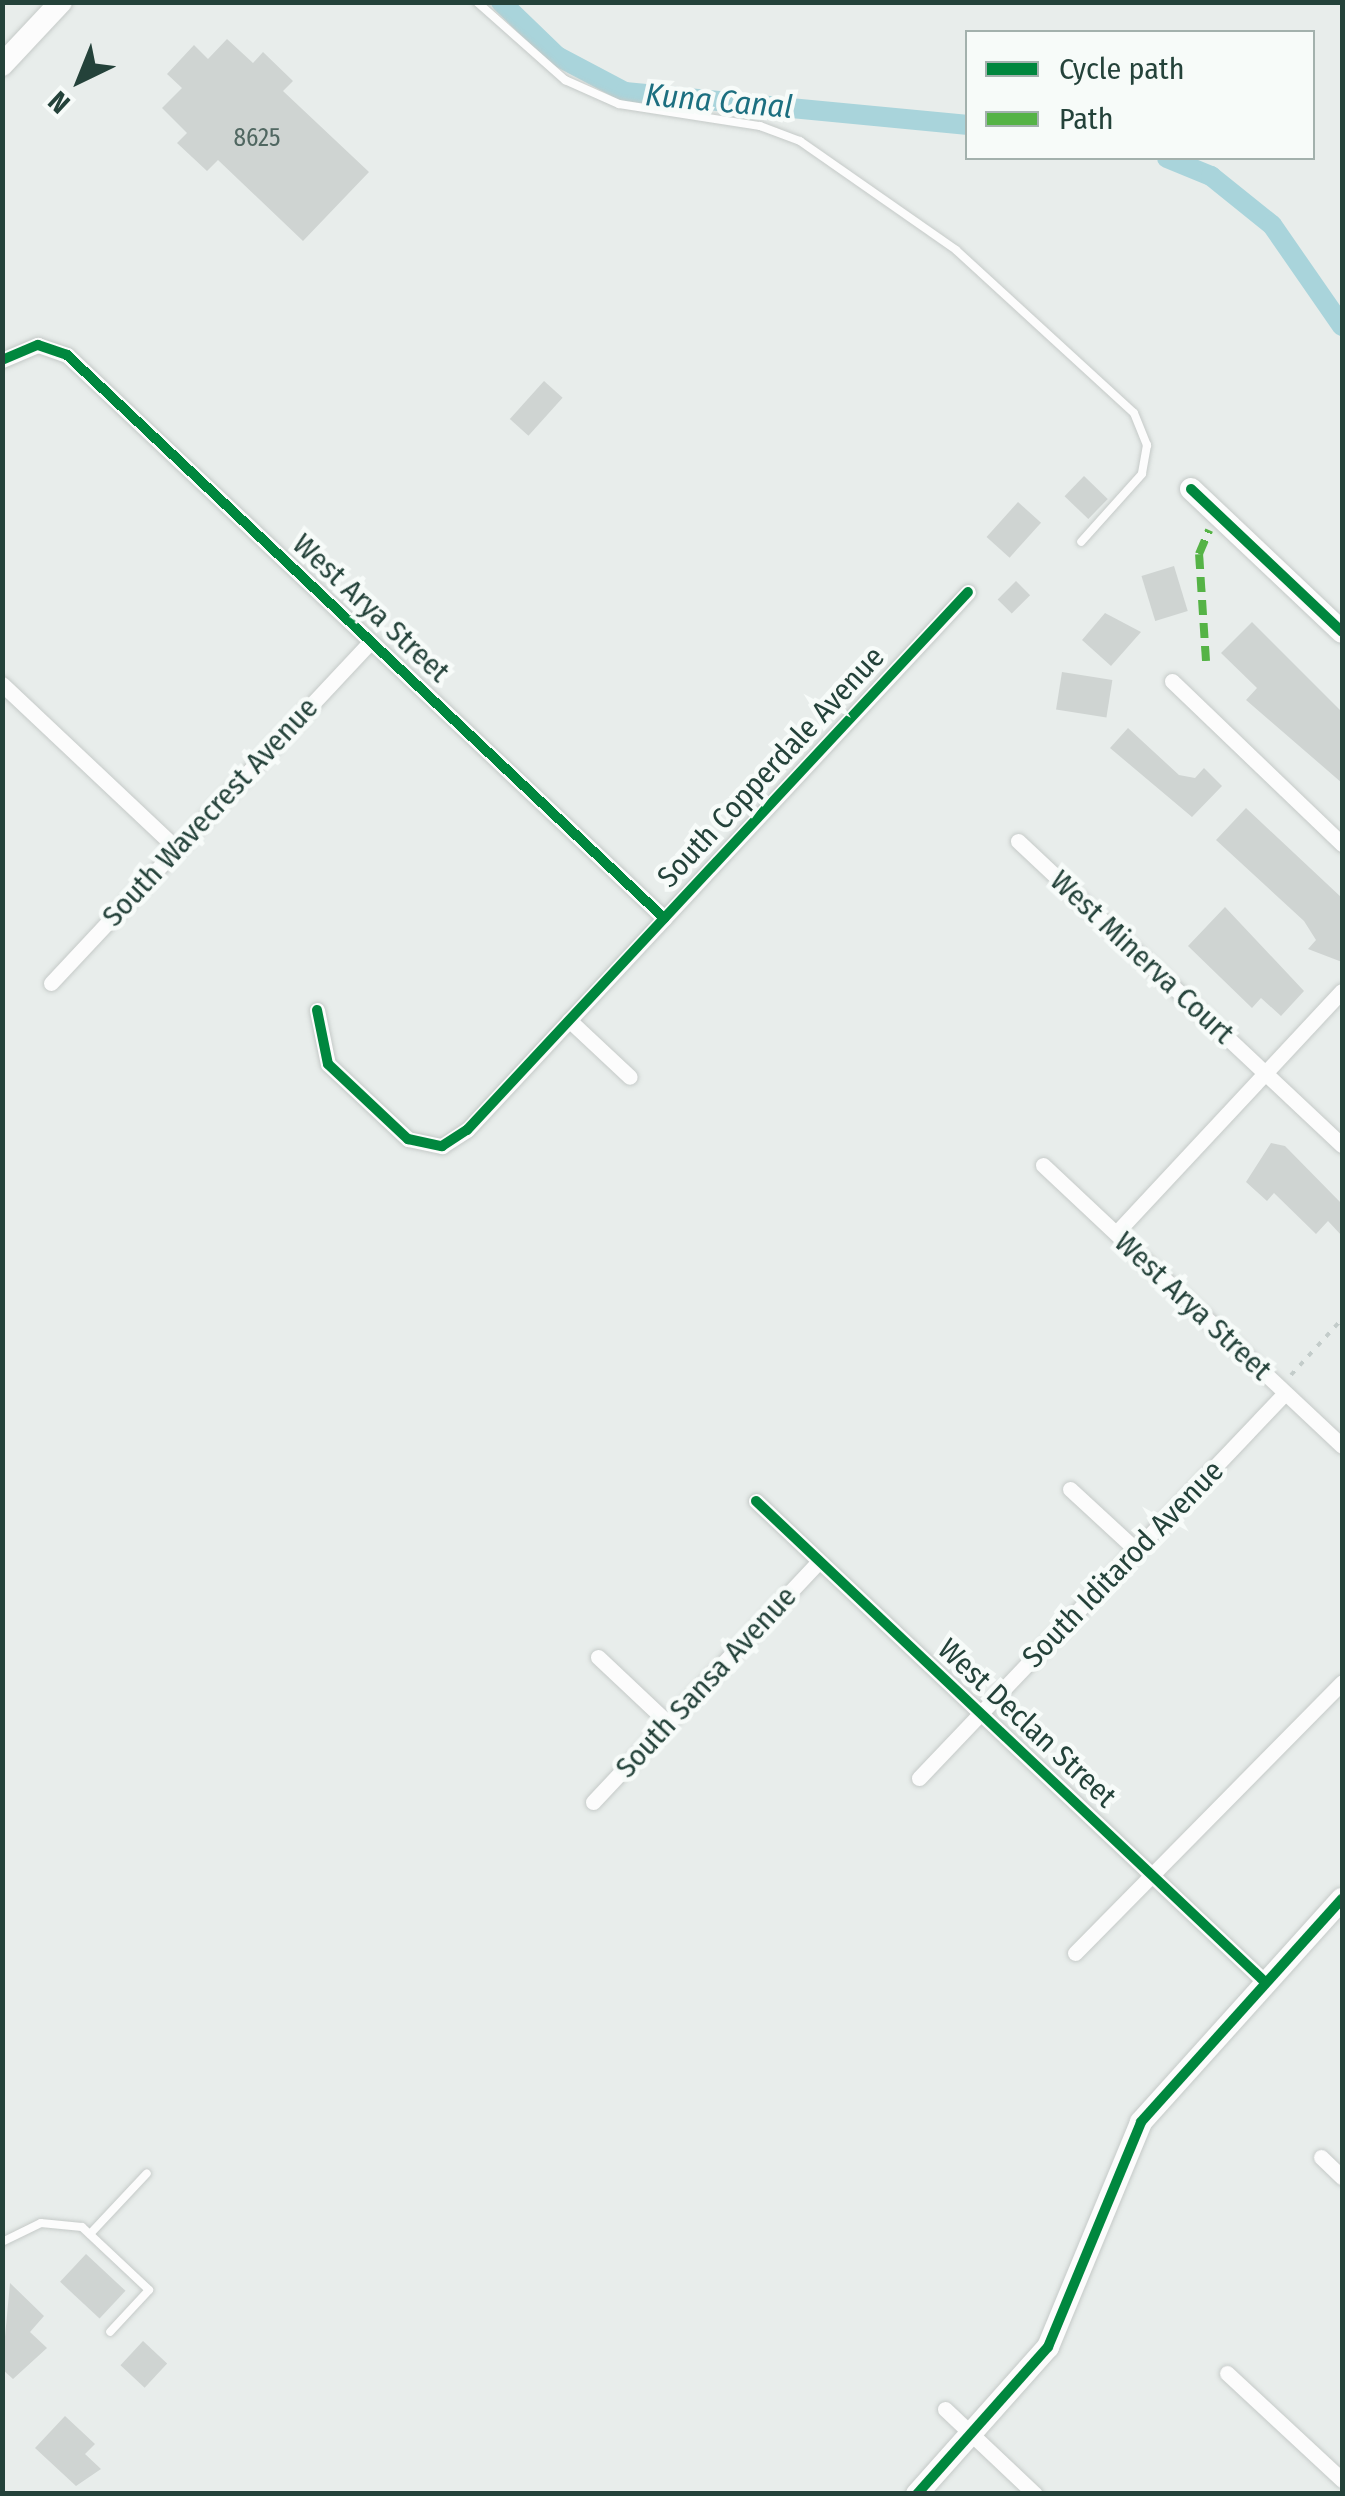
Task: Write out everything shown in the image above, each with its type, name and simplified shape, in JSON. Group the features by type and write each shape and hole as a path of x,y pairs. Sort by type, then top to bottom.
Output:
{"street":[{"path":"2,64 61,2"},
{"name":"West Arya Street","path":"2,360 38,345 67,355 664,918"},
{"path":"1190,489 1342,632"},
{"name":"South Copperdale Avenue","path":"317,1010 328,1064 408,1139 442,1146 569,1020 968,592"},
{"name":"South Wavecrest Avenue","path":"51,983 370,642"},
{"path":"1172,681 1342,844"},
{"path":"2,684 176,846"},
{"name":"West Minerva Court","path":"1018,841 1342,1145"},
{"path":"1116,1233 1342,991"},
{"path":"569,1020 630,1077"},
{"name":"West Arya Street","path":"1043,1165 1342,1446"},
{"name":"South Iditarod Avenue","path":"918,1778 1285,1393"},
{"path":"1070,1488 1136,1550"},
{"name":"West Declan Street","path":"756,1501 1264,1981"},
{"name":"South Sansa Avenue","path":"593,1802 820,1561"},
{"path":"598,1656 668,1722"},
{"path":"1075,1953 1342,1682"},
{"path":"917,2494 1048,2347 1141,2122 1264,1981 1342,1899"},
{"path":"1320,2157 1342,2177"},
{"path":"1228,2374 1342,2480"},
{"path":"945,2409 1035,2494"}],"lane":[{"path":"476,2 565,80 619,104 760,126 800,141 956,250 1140,429 1142,474 1082,542"},
{"path":"90,2234 147,2172"},
{"path":"2,2242 41,2223 90,2234 148,2290 110,2332"}],"path":[{"path":"1291,1375 1342,1320"}],"building":[{"path":"227,39 253,63 263,52 293,81 283,91 369,172 303,241 218,160 207,171 177,143 187,133 162,108 182,88 167,74 194,45 208,59"},
{"path":"544,381 563,398 528,436 510,419"},
{"path":"1084,476 1108,499 1088,519 1065,496"},
{"path":"1018,502 1041,523 1010,558 987,537"},
{"path":"1174,566 1188,611 1155,621 1141,576"},
{"path":"1016,581 1030,595 1012,614 998,599"},
{"path":"1105,613 1141,632 1111,666 1082,640"},
{"path":"1252,622 1342,712 1342,783 1246,700 1257,688 1221,653"},
{"path":"1062,672 1112,680 1106,718 1056,710"},
{"path":"1128,728 1179,775 1195,778 1204,768 1222,786 1192,817 1110,748"},
{"path":"1246,808 1342,898 1342,962 1308,949 1316,940 1304,921 1216,840"},
{"path":"1225,907 1304,991 1281,1016 1261,998 1252,1008 1188,946"},
{"path":"1271,1143 1285,1146 1342,1204 1342,1236 1328,1221 1316,1234 1274,1193 1267,1201 1246,1182"},
{"path":"86,2254 125,2291 100,2319 60,2282"},
{"path":"10,2283 44,2316 30,2332 47,2348 13,2379 2,2369"},
{"path":"143,2341 167,2364 145,2388 120,2365"},
{"path":"65,2416 95,2444 85,2454 101,2469 76,2486 35,2448"}],"waterway":[{"name":"Kuna Canal","path":"501,2 557,56 625,92 965,125"},
{"name":"Kuna Canal","path":"1172,160 1211,176 1272,225 1342,326"}],"marked path":[{"path":"1206,661 1199,554 1209,530"}],"cycle path":[{"path":"2,360 38,345 67,355 664,918"},
{"path":"1191,489 1342,632"},
{"path":"317,1010 328,1064 408,1139 442,1146 467,1130 968,592"},
{"path":"756,1501 1264,1981"},
{"path":"917,2494 1048,2347 1141,2122 1342,1899"}]}
